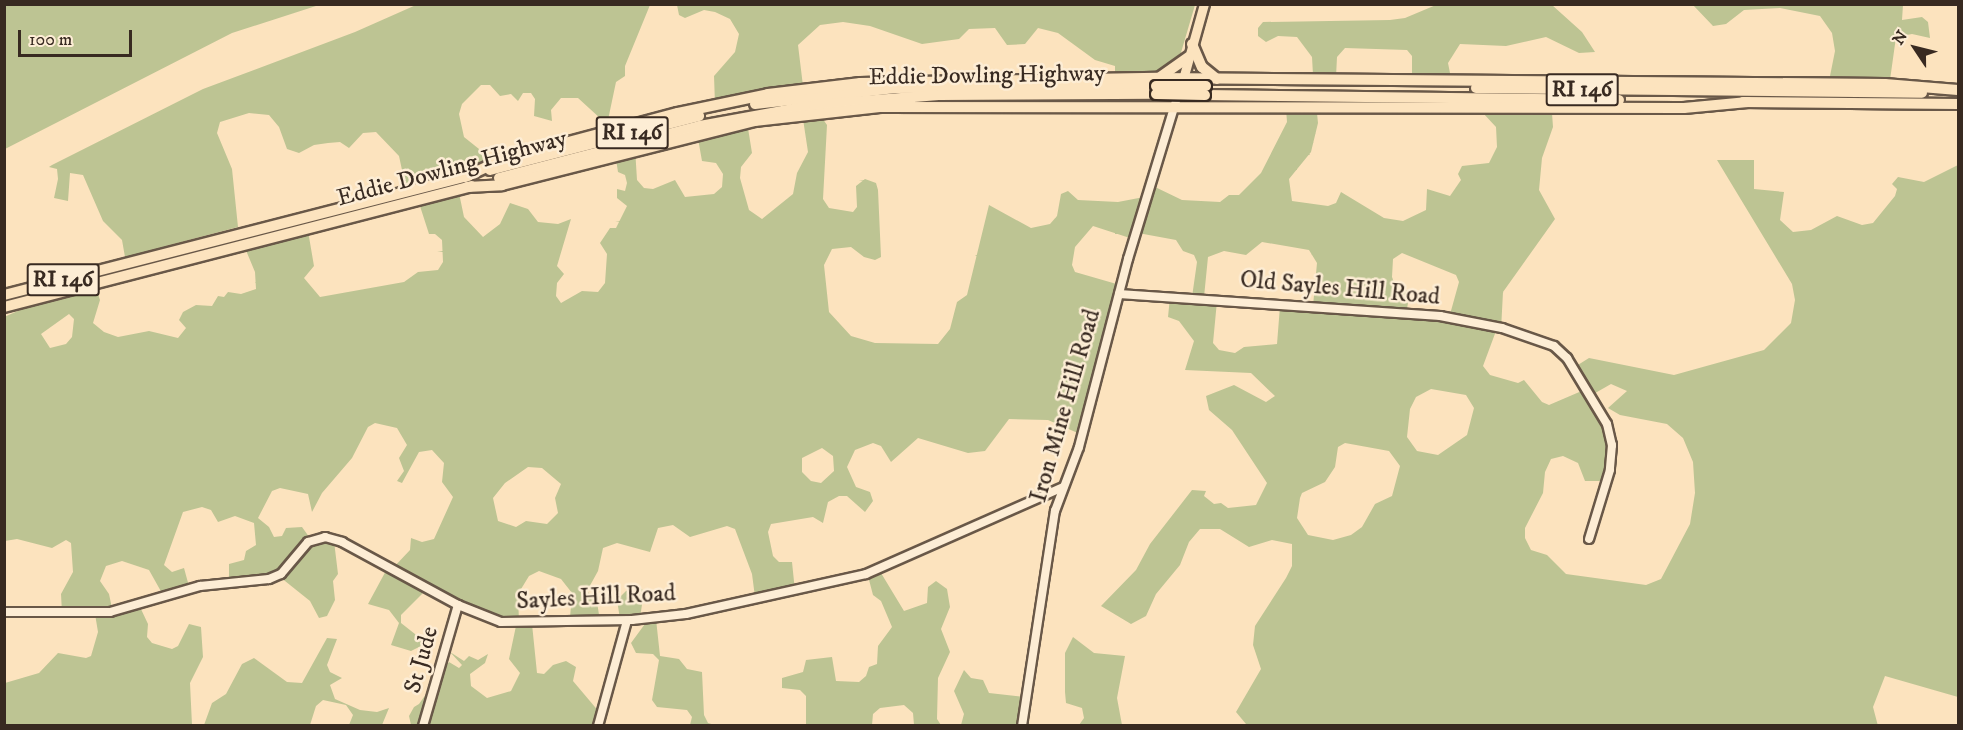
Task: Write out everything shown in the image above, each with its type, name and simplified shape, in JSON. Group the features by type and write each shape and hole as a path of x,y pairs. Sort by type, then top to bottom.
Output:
{"highway":[{"path":"1192,44 1202,67 1217,79"},
{"path":"1156,86 1189,57"},
{"path":"1156,86 1183,79 1217,79 1885,84 1959,92"},
{"name":"Eddie Dowling Highway","path":"40,298 710,113 804,97 917,87 1156,86 1206,90 1748,102 1959,104"},
{"name":"Eddie Dowling Highway","path":"1206,90 1959,92"},
{"path":"466,182 502,185 702,133 794,115 946,104 1684,108 1748,102"},
{"name":"Eddie Dowling Highway","path":"121,266 466,182"},
{"path":"4,288 61,273 121,266"},
{"name":"RI 146","path":"4,295 121,266"},
{"path":"4,313 40,298"},
{"name":"RI 146","path":"4,307 40,298"}],"main road":[{"path":"1183,79 1204,4"}],"street":[{"path":"1176,104 1183,79"},
{"name":"Iron Mine Hill Road","path":"1022,726 1048,543 1064,487 1079,447 1119,294 1176,104"},
{"name":"Old Sayles Hill Road","path":"1119,294 1440,316 1502,328 1554,346 1567,357 1607,424 1612,445 1610,470 1589,538"},
{"name":"Sayles Hill Road","path":"4,612 110,612 200,586 269,579 281,574 308,542 324,537 342,542 458,605 513,623 627,621 686,614 866,574 1064,487"},
{"name":"St Jude","path":"423,726 458,605"},
{"path":"598,726 627,621"}],"green space":[{"path":"4,5 319,5 232,33 5,149"},
{"path":"416,5 650,5 625,66 625,76 616,82 608,120 610,133 601,119 578,98 561,98 551,110 552,121 534,116 535,99 531,93 523,93 518,101 511,94 500,96 490,85 481,85 462,104 459,114 464,137 484,153 485,163 405,184 399,156 376,132 363,133 349,148 340,142 328,143 314,145 299,153 287,149 279,127 269,115 249,113 220,122 217,133 232,169 238,227 125,257 122,240 103,221 83,175 70,173 68,201 54,198 58,179 57,169 49,167 52,165 203,89 355,32"},
{"path":"677,5 1195,5 1180,56 1173,65 1155,75 1115,76 1115,66 1095,60 1058,33 1038,28 1025,44 1007,45 995,28 969,29 959,39 922,44 870,26 843,22 820,25 798,45 803,86 715,104 714,76 735,52 739,34 730,19 704,10 685,18 679,15"},
{"path":"1436,5 1552,5 1582,32 1595,52 1579,53 1546,37 1506,46 1460,44 1448,63 1451,78 1412,80 1412,56 1407,50 1345,48 1337,57 1336,77 1313,75 1312,57 1297,37 1278,36 1266,42 1258,36 1258,28 1263,22 1390,20 1405,18"},
{"path":"1693,5 1903,5 1902,20 1922,17 1928,22 1930,38 1912,34 1896,37 1890,80 1829,81 1835,51 1832,33 1820,16 1780,8 1744,10 1726,24 1713,26"},
{"path":"1286,109 1317,113 1318,123 1311,152 1289,179 1292,201 1328,206 1336,203 1341,192 1384,218 1403,221 1426,210 1427,189 1450,196 1461,180 1458,174 1462,166 1489,163 1497,147 1496,127 1482,112 1552,113 1553,127 1542,158 1539,190 1555,219 1503,292 1501,330 1496,331 1483,366 1490,375 1518,383 1524,380 1542,402 1549,405 1584,390 1573,368 1589,358 1674,375 1764,350 1791,323 1795,300 1792,284 1717,160 1754,160 1754,189 1784,192 1780,220 1793,232 1811,230 1837,216 1862,225 1873,223 1895,196 1897,189 1892,184 1898,177 1924,182 1958,165 1958,697 1885,676 1873,707 1878,726 1246,724 1236,712 1261,669 1253,645 1255,626 1292,566 1292,544 1272,540 1249,547 1220,529 1200,529 1189,542 1180,565 1156,594 1146,616 1131,624 1101,606 1136,570 1150,544 1192,490 1206,491 1204,496 1214,504 1221,503 1228,508 1256,505 1267,483 1232,430 1209,410 1206,396 1234,385 1266,402 1275,396 1251,373 1185,370 1194,341 1179,321 1168,317 1170,297 1192,297 1197,262 1194,255 1183,251 1176,240 1138,233 1133,239 1093,226 1075,247 1072,265 1075,272 1120,285 1080,434 1048,420 1009,419 985,451 968,453 918,438 891,462 881,446 873,443 855,450 847,467 856,487 870,492 873,501 865,512 847,496 839,496 828,502 823,523 813,517 771,524 768,532 773,556 779,562 792,562 795,591 755,597 752,574 735,529 727,526 690,537 673,525 658,528 650,552 617,543 603,548 598,571 587,591 597,602 600,621 570,618 572,593 561,579 539,571 529,576 518,594 519,622 532,624 537,673 544,674 553,665 566,661 576,667 573,681 600,713 598,725 411,725 409,716 414,707 419,704 449,662 459,668 462,665 450,652 464,661 469,656 478,660 488,654 485,663 470,674 471,686 487,698 511,691 520,673 509,659 516,626 427,589 401,615 401,623 434,649 421,646 411,651 391,645 399,623 389,610 368,604 388,567 393,568 410,550 411,538 422,542 434,539 453,497 442,482 444,463 432,450 419,452 402,483 397,481 404,471 399,458 407,445 397,428 375,423 368,427 352,458 322,493 312,512 308,494 280,488 272,491 258,518 269,527 274,537 282,536 286,528 302,527 312,541 334,541 338,574 333,581 335,600 327,616 319,618 310,601 280,577 229,584 229,564 244,560 246,551 256,545 254,523 235,516 218,522 211,510 202,507 183,512 164,565 172,572 184,568 190,590 163,595 149,570 122,561 106,566 100,581 109,594 113,613 140,607 148,624 147,637 152,643 172,649 178,646 189,624 201,627 203,657 190,683 192,725 5,725 5,683 39,673 58,653 86,658 91,656 98,632 95,614 62,613 61,594 73,572 71,543 66,540 52,548 17,539 5,541 4,317 50,297 96,288 100,300 93,323 104,332 118,337 149,331 178,338 186,328 179,320 183,312 196,305 212,306 218,296 224,297 228,292 241,294 256,289 255,272 245,248 308,231 314,266 304,278 320,297 404,282 418,272 438,270 443,262 442,240 435,234 429,234 419,203 459,193 464,217 483,237 500,224 510,203 528,209 538,222 558,224 571,219 557,266 564,274 557,283 556,296 561,303 582,291 598,292 605,283 607,254 600,243 610,228 616,228 627,206 617,198 617,189 625,191 627,183 625,175 618,172 615,153 635,148 637,180 644,188 653,189 675,180 685,197 714,194 722,187 723,174 716,163 702,161 697,133 747,122 752,153 741,167 740,178 749,210 762,219 793,194 797,173 808,152 803,119 818,112 827,125 823,199 829,208 853,212 857,207 856,186 865,179 876,183 878,190 881,257 875,260 864,257 851,247 832,249 824,265 829,312 851,336 875,343 938,344 950,329 957,302 967,295 989,205 1031,228 1050,224 1057,216 1061,194 1068,191 1078,200 1118,202 1144,197 1153,186 1182,200 1220,202 1229,195 1239,195 1261,173 1287,122","holes":["1262,242 1309,250 1317,263 1313,306 1280,306 1277,344 1244,347 1235,353 1219,350 1213,343 1217,301 1204,297 1208,257 1224,251 1246,255","1402,253 1456,275 1459,282 1449,318 1406,314 1410,292 1395,285 1392,277 1393,259","69,314 74,319 72,337 66,344 50,348 41,334","1611,384 1627,391 1608,408 1620,415 1667,424 1683,438 1693,462 1695,493 1690,524 1661,579 1646,585 1566,574 1547,555 1531,550 1525,538 1525,528 1543,493 1545,472 1551,459 1563,456 1578,463 1585,481 1607,481 1611,440 1590,396","1431,389 1466,395 1474,408 1467,435 1438,455 1417,451 1407,437 1410,409 1416,397","1345,443 1389,451 1400,466 1392,496 1375,504 1362,527 1351,535 1333,540 1308,535 1297,518 1300,498 1302,493 1325,482 1335,467 1338,447","822,448 833,456 834,471 821,483 811,481 802,472 802,458","528,467 542,468 561,484 555,498 558,513 547,524 526,521 516,527 498,521 493,498 505,483"]},
{"path":"881,573 904,611 927,603 928,587 936,581 947,589 950,607 941,629 950,652 938,678 937,719 941,725 914,725 913,713 904,705 880,708 873,714 872,725 806,725 806,696 800,690 782,688 782,678 803,672 806,660 832,657 836,681 859,682 866,676 869,667 877,664 878,646 892,627 881,601 873,595 868,576"},
{"path":"638,586 644,591 640,618 620,619 617,600 626,591"},
{"path":"650,617 656,619 660,656 679,659 687,669 702,672 704,715 708,723 715,725 690,725 692,717 687,710 657,707 652,700 659,660 653,654 636,653 631,643"},
{"path":"1073,637 1094,653 1125,656 1117,698 1122,725 1079,725 1084,718 1082,708 1066,703 1065,653"},
{"path":"327,638 337,639 327,665 330,672 342,678 330,685 335,699 360,710 377,712 389,708 382,725 349,725 353,715 346,705 323,700 316,706 310,725 204,725 212,703 226,694 242,664 254,658 287,682 302,683"},
{"path":"964,670 971,678 983,680 989,693 1024,697 1021,725 961,725 964,714 954,691"}]}
